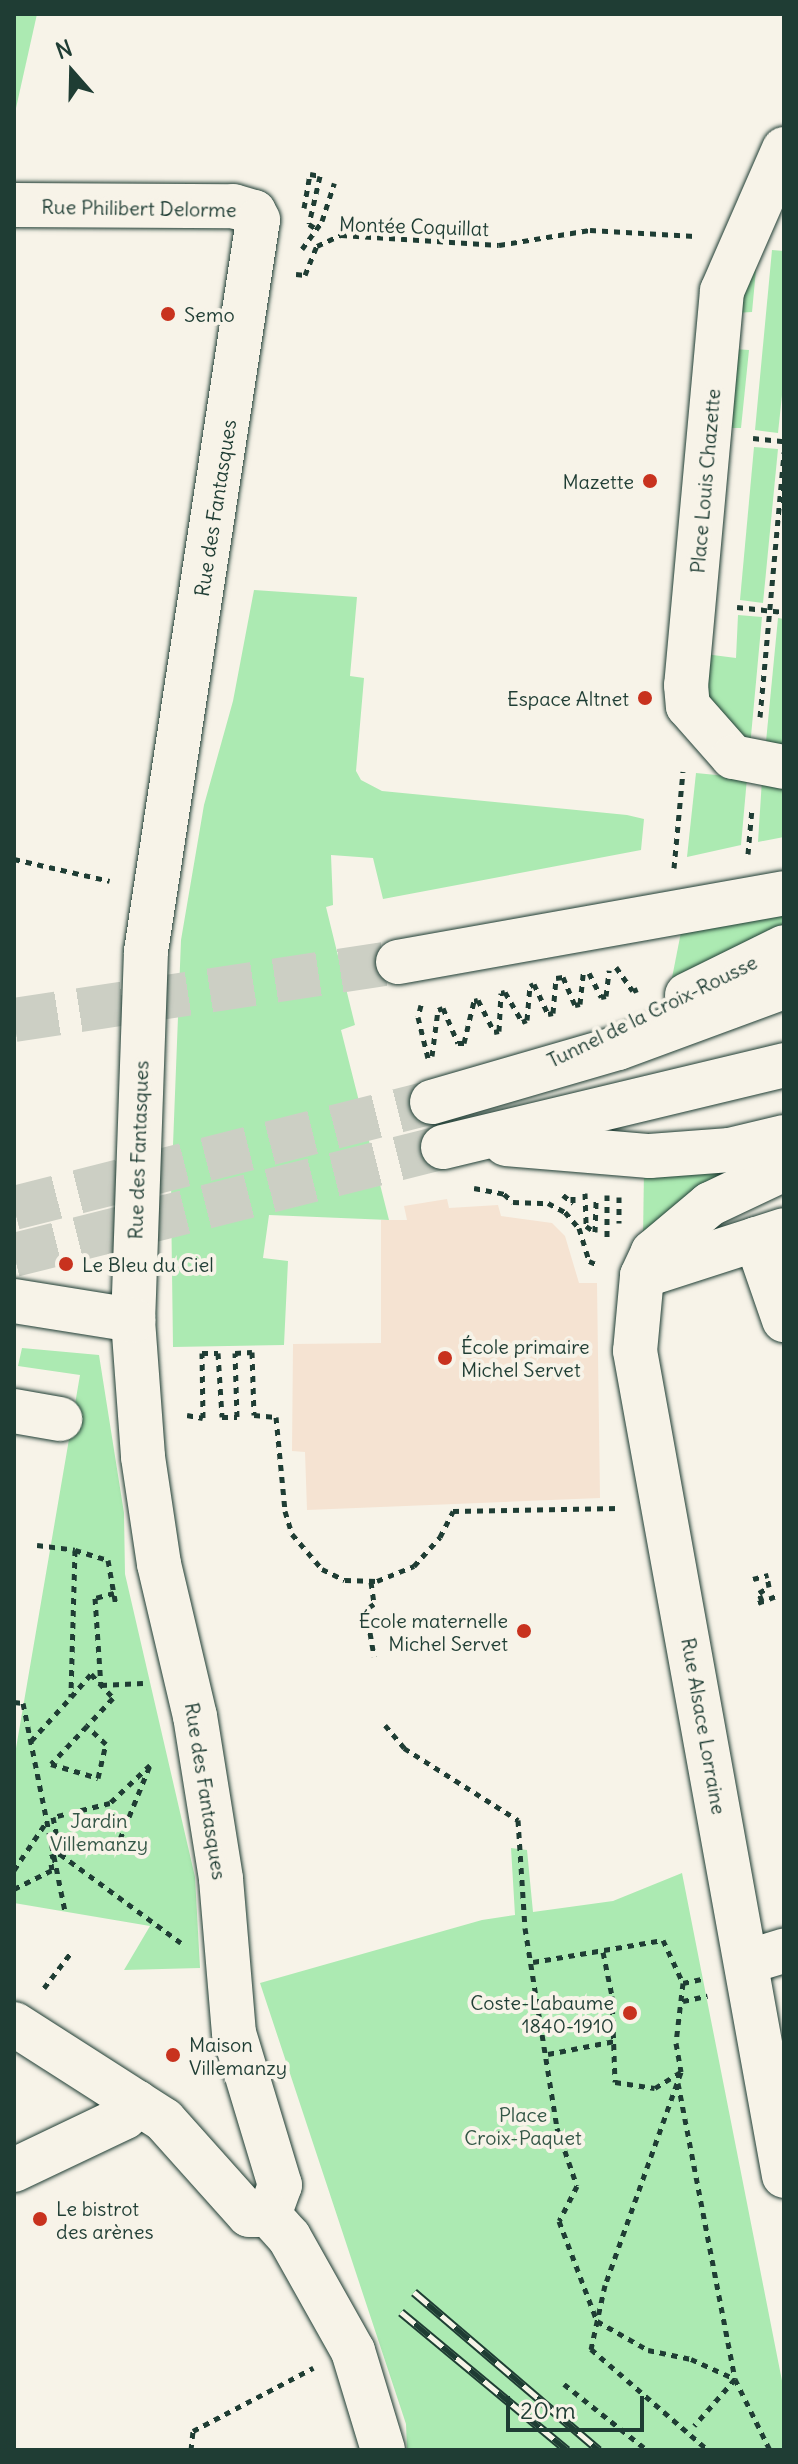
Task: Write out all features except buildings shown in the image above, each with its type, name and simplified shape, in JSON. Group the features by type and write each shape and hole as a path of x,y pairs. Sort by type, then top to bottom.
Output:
{"street":[{"name":"Place Louis Chazette","path":"688,706 686,685 722,291 784,149"},
{"name":"Rue Philibert Delorme","path":"14,205 233,206 279,224"},
{"name":"Rue des Fantasques","path":"269,2215 280,2185 234,2033 221,1879 198,1731 159,1564 143,1457 133,1320 146,951 279,224"},
{"path":"688,706 733,757 771,751"},
{"path":"398,962 784,893"},
{"name":"Tunnel de la Croix-Rousse","path":"519,1076 784,947"},
{"name":"Tunnel de la Croix-Rousse","path":"432,1085 519,1076 618,1048 784,987"},
{"path":"784,1065 455,1144 650,1156 730,1150 784,1137"},
{"path":"622,1271 653,1252 679,1226 710,1204 784,1169"},
{"path":"622,1271 770,1234 784,1320"},
{"name":"Rue Alsace Lorraine","path":"622,1271 635,1351 765,1957 784,2176"},
{"path":"25,1303 133,1320"},
{"path":"14,1411 60,1419"},
{"path":"14,2024 164,2120 249,2215 269,2215 289,2237 353,2351 383,2450"},
{"path":"14,2170 125,2117 137,2102"}],"path":[{"name":"Montée Coquillat","path":"279,224 310,174 320,176 309,224 315,228"},
{"path":"292,289 294,274 334,183"},
{"name":"Montée Coquillat","path":"294,274 305,275 317,246 341,235 499,245 590,230 696,236"},
{"path":"771,751 769,611 784,452"},
{"path":"723,606 784,612"},
{"path":"675,872 688,706"},
{"path":"747,868 753,803"},
{"path":"14,859 111,881"},
{"path":"432,1085 438,1010 443,1008 458,1043 464,1043 474,1001 478,1000 494,1032 499,1031 505,992 522,1022 527,1020 534,984 548,1014 553,1013 556,978 563,977 575,1005 580,1004 583,972 588,970 601,997 606,996 614,964 633,991 648,986 641,947 644,920"},
{"path":"463,1186 504,1194 513,1202 548,1203 565,1212 579,1228 589,1261 622,1271"},
{"path":"187,1405 187,1418 203,1418 202,1353 218,1353 222,1417 237,1417 235,1353 252,1352 254,1415 276,1417 292,1534 322,1569 345,1580 371,1582 420,1561 453,1511 627,1508"},
{"path":"37,1545 75,1550 108,1560 116,1606"},
{"path":"71,1697 75,1550"},
{"path":"753,1579 768,1575 769,1585 759,1592 760,1602 776,1596"},
{"path":"371,1582 374,1604 366,1609 374,1656"},
{"path":"101,1685 95,1598 114,1593"},
{"path":"30,1741 91,1674 113,1698 51,1764 98,1778 106,1744 87,1726"},
{"path":"101,1685 144,1683"},
{"path":"14,1702 23,1703 45,1825 65,1911"},
{"path":"385,1725 398,1735 404,1748 518,1820 525,1928 548,2054 557,2128 577,2186 559,2221 597,2321 648,2350 691,2359 735,2379"},
{"path":"14,1870 53,1817 110,1803 150,1765 120,1839 54,1856"},
{"path":"14,1889 52,1870 53,1817"},
{"path":"54,1856 192,1951"},
{"path":"533,1962 663,1940 683,1983 676,2043 681,2072 597,2321 591,2349 708,2450"},
{"path":"603,1952 615,2041 615,2082 655,2088 681,2072"},
{"path":"47,1984 70,1954"},
{"path":"683,2001 710,1996"},
{"path":"548,2054 615,2041"},
{"path":"678,2082 735,2379 770,2450"},
{"path":"191,2450 193,2431 319,2364"},
{"path":"694,2426 735,2379"},
{"path":"564,2384 647,2450"}],"shaded area":[{"name":"École primaire Michel Servet","path":"447,1199 449,1208 498,1205 501,1216 552,1223 565,1236 579,1283 597,1283 600,1498 307,1510 305,1452 292,1451 293,1344 381,1343 381,1220 407,1220 404,1206"}],"green space":[{"path":"14,14 37,14 14,117"},
{"path":"758,248 752,312 736,313"},
{"path":"772,250 784,251 784,376 778,433 755,430"},
{"path":"734,349 749,350 741,428 725,428"},
{"path":"754,447 778,449 763,603 740,600"},
{"path":"254,590 357,597 350,676 364,678 356,771 361,780 382,791 644,819 641,850 383,899 373,858 331,855 333,905 326,907 355,1025 341,1030 389,1220 269,1215 263,1258 288,1261 284,1345 173,1347 171,1196 181,940 204,805 233,701"},
{"path":"738,615 762,617 750,747 735,739 705,690 705,654 736,658"},
{"path":"778,618 784,619 784,754 765,752"},
{"path":"696,773 747,778 741,845 687,857"},
{"path":"762,779 784,781 784,837 758,842"},
{"path":"784,908 784,931 670,988 682,927"},
{"path":"764,1152 643,1240 644,1168"},
{"name":"Jardin Villemanzy","path":"22,1348 99,1355 124,1513 125,1574 195,1877 200,1968 124,1970 150,1926 14,1903 14,1760 80,1375 18,1366"},
{"name":"Place Croix-Paquet","path":"511,1848 527,1850 533,1912 613,1901 682,1873 784,2391 784,2450 407,2450 406,2424 260,1983 482,1920 515,1915"}],"tunnel":[{"path":"14,1020 398,962"},
{"path":"14,1208 432,1102"},
{"path":"14,1255 443,1147"}],"railway":[{"path":"414,2292 599,2450"},
{"path":"401,2312 567,2450"}],"place":[{"name":"Semo","path":"168,314"},
{"name":"Mazette","path":"650,481"},
{"name":"Espace Altnet","path":"645,698"},
{"name":"Le Bleu du Ciel","path":"66,1264"},
{"name":"École primaire Michel Servet","path":"445,1358"},
{"name":"École maternelle Michel Servet","path":"524,1631"},
{"name":"Coste-Labaume 1840-1910","path":"630,2013"},
{"name":"Maison Villemanzy","path":"173,2055"},
{"name":"Le bistrot des arènes","path":"40,2219"}]}
